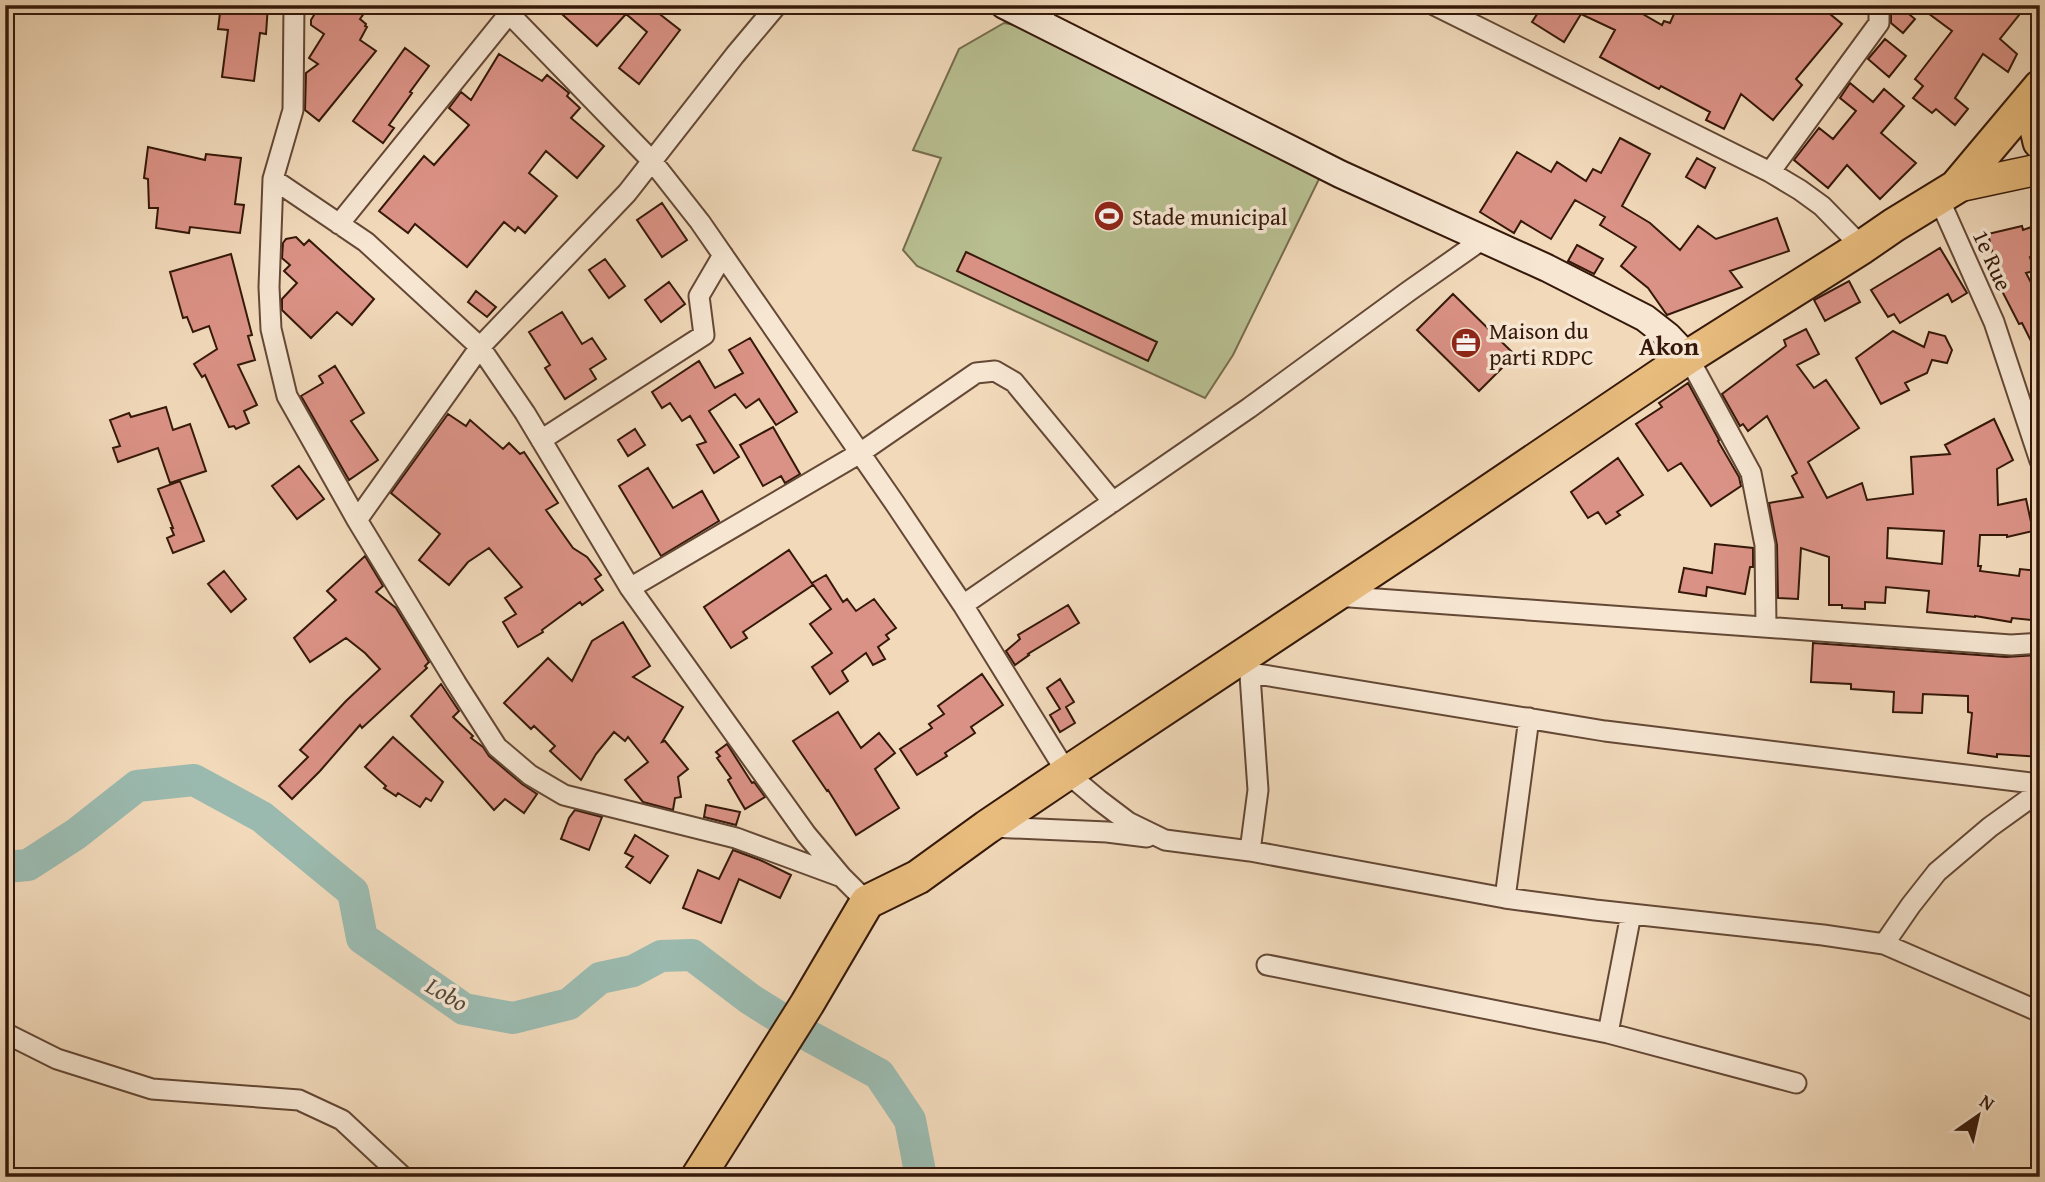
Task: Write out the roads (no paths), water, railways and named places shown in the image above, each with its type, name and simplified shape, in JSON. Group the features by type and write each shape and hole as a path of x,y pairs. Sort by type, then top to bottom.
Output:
{"highway":[{"path":"2035,93 2040,142"},
{"path":"698,1177 807,1004 867,902 918,877 1067,773 1249,663 1334,596 1688,357 1948,193 2035,93"}],"main road":[{"path":"1948,193 2040,169"}],"street":[{"path":"294,5 293,110 273,179 269,287 271,329 287,396 357,520 497,747 530,775 564,795 736,838 842,877"},
{"path":"357,520 480,346 627,193 777,5"},
{"path":"1004,5 1043,14 1340,174 1483,239 1645,318 1668,336 1688,357 1751,473 1765,545 1766,627"},
{"path":"1434,5 1769,172 1822,206 1862,247"},
{"path":"1769,172 1878,23 1878,5"},
{"path":"339,224 509,8 652,161 700,222 963,605 1067,773 1128,822 1165,840"},
{"path":"273,179 366,243 480,346 541,440 630,588 806,834 867,902"},
{"name":"1e Rue","path":"1948,193 2040,461"},
{"path":"963,605 1250,408 1483,239"},
{"path":"541,440 704,335 699,296 723,255"},
{"path":"630,588 860,453 976,373 995,371 1014,382 1113,502"},
{"path":"1334,596 2011,645 2040,643"},
{"path":"1250,850 1258,790 1249,663 1605,731 2040,784"},
{"path":"1505,898 1529,718"},
{"path":"1884,944 1937,872 1990,827 2040,791"},
{"path":"987,827 1107,832 1250,850 1505,898 1884,944 2040,1012"},
{"path":"1608,1033 1631,914"},
{"path":"1267,965 1608,1033 1796,1083"},
{"path":"5,1033 57,1059 152,1089 299,1100 342,1120 403,1177"}],"waterway":[{"name":"Lobo","path":"5,867 28,865 76,834 137,786 194,780 262,817 353,892 362,938 464,1009 513,1018 569,1004 600,978 633,971 661,956 692,955 750,999 809,1036 879,1074 910,1120 921,1177"}],"place":[{"name":"Stade municipal","path":"1109,216"},
{"name":"Maison du parti RDPC","path":"1466,343"}],"district":[{"name":"Akon","path":"1669,345"}]}
